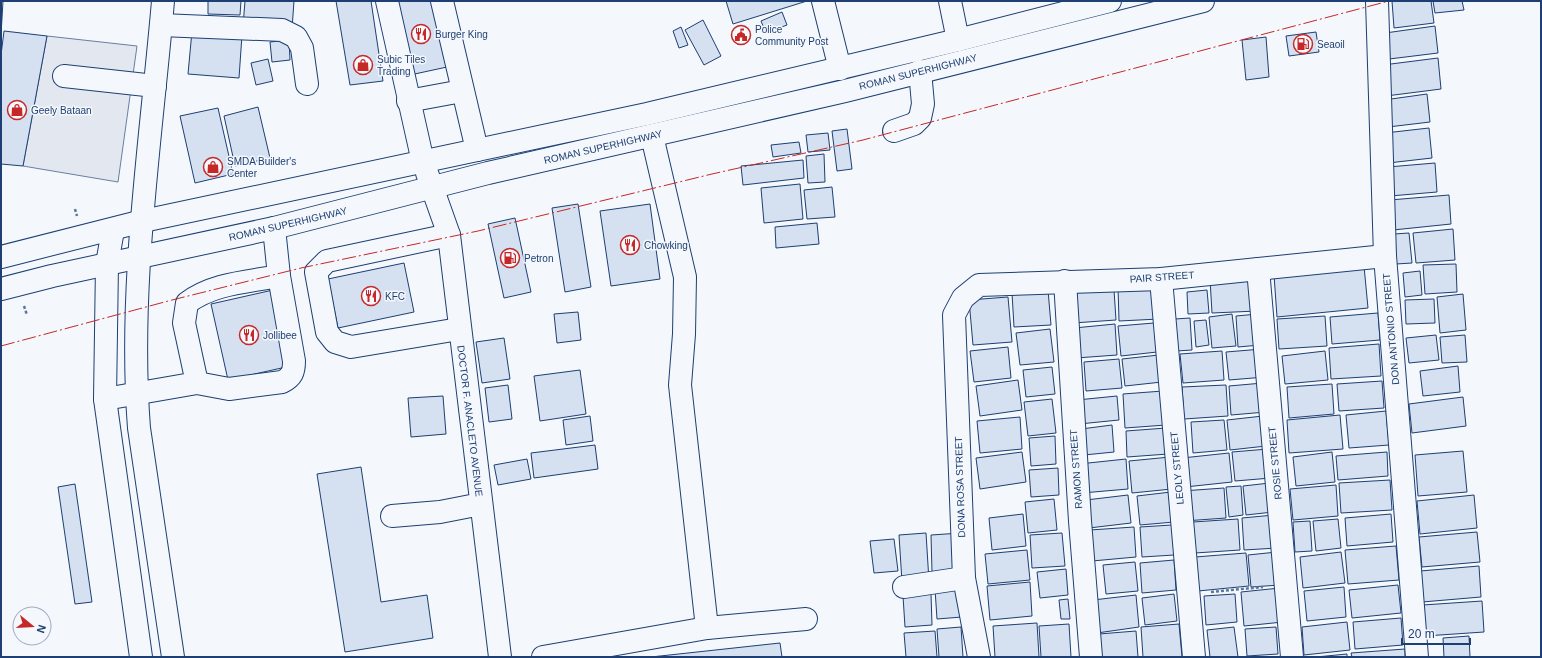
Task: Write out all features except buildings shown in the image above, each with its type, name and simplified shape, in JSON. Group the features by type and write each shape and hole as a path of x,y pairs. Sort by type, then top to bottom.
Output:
{"street":[{"path":"163,1 139,257 136,393 141,443 173,657"},
{"name":"DOCTOR F. ANACLETO AVENUE","path":"387,1 408,101 423,162 449,236 459,329 500,657"},
{"path":"442,1 477,150"},
{"path":"823,1 840,70"},
{"path":"950,1 958,40"},
{"name":"ROMAN SUPERHIGHWAY","path":"1,257 113,230 143,221 647,114 840,70 1110,1"},
{"name":"ROMAN SUPERHIGHWAY","path":"1,289 107,264 274,228 431,187 920,72 1203,1"},
{"name":"DON ANTONIO STREET","path":"1377,1 1385,256 1417,657"},
{"path":"161,25 282,30 296,37 302,48 307,84"},
{"path":"894,131 914,124 920,118 923,104 920,72"},
{"path":"64,76 155,86"},
{"path":"408,101 462,90"},
{"path":"652,136 685,277 684,334 680,385 707,628"},
{"path":"105,399 198,382 229,389 282,382 290,378 294,370 294,361 279,276 274,228"},
{"path":"113,230 107,264 105,399 141,657"},
{"path":"449,236 327,261 316,272 327,332 335,342 351,347 459,329"},
{"name":"PAIR STREET","path":"954,315 963,298 979,285 1161,278 1385,256"},
{"name":"ROSIE STREET","path":"1258,269 1292,657"},
{"path":"198,382 184,323 187,303 199,294 211,289 279,276"},
{"name":"LEOLY STREET","path":"1161,278 1194,657"},
{"name":"RAMON STREET","path":"1064,281 1080,522 1091,657"},
{"name":"DONA ROSA STREET","path":"954,315 964,578 979,657"},
{"path":"392,516 440,512 481,504"},
{"path":"904,587 964,578"},
{"path":"543,657 707,628 806,619"}],"path":[{"path":"1188,595 1286,585"}],"shaded area":[{"path":"47,36 137,46 118,182 23,166"}],"power":[{"path":"1,346 172,300 301,268 478,231 712,174 863,140 1389,1"}],"place":[{"name":"Burger King","path":"421,34"},
{"name":"Police Community Post","path":"741,35"},
{"name":"Seaoil","path":"1303,44"},
{"name":"Subic Tiles Trading","path":"363,65"},
{"name":"Geely Bataan","path":"17,110"},
{"name":"SMDA Builder's Center","path":"213,167"},
{"name":"Chowking","path":"630,245"},
{"name":"Petron","path":"510,258"},
{"name":"KFC","path":"371,296"},
{"name":"Jollibee","path":"249,335"}]}
